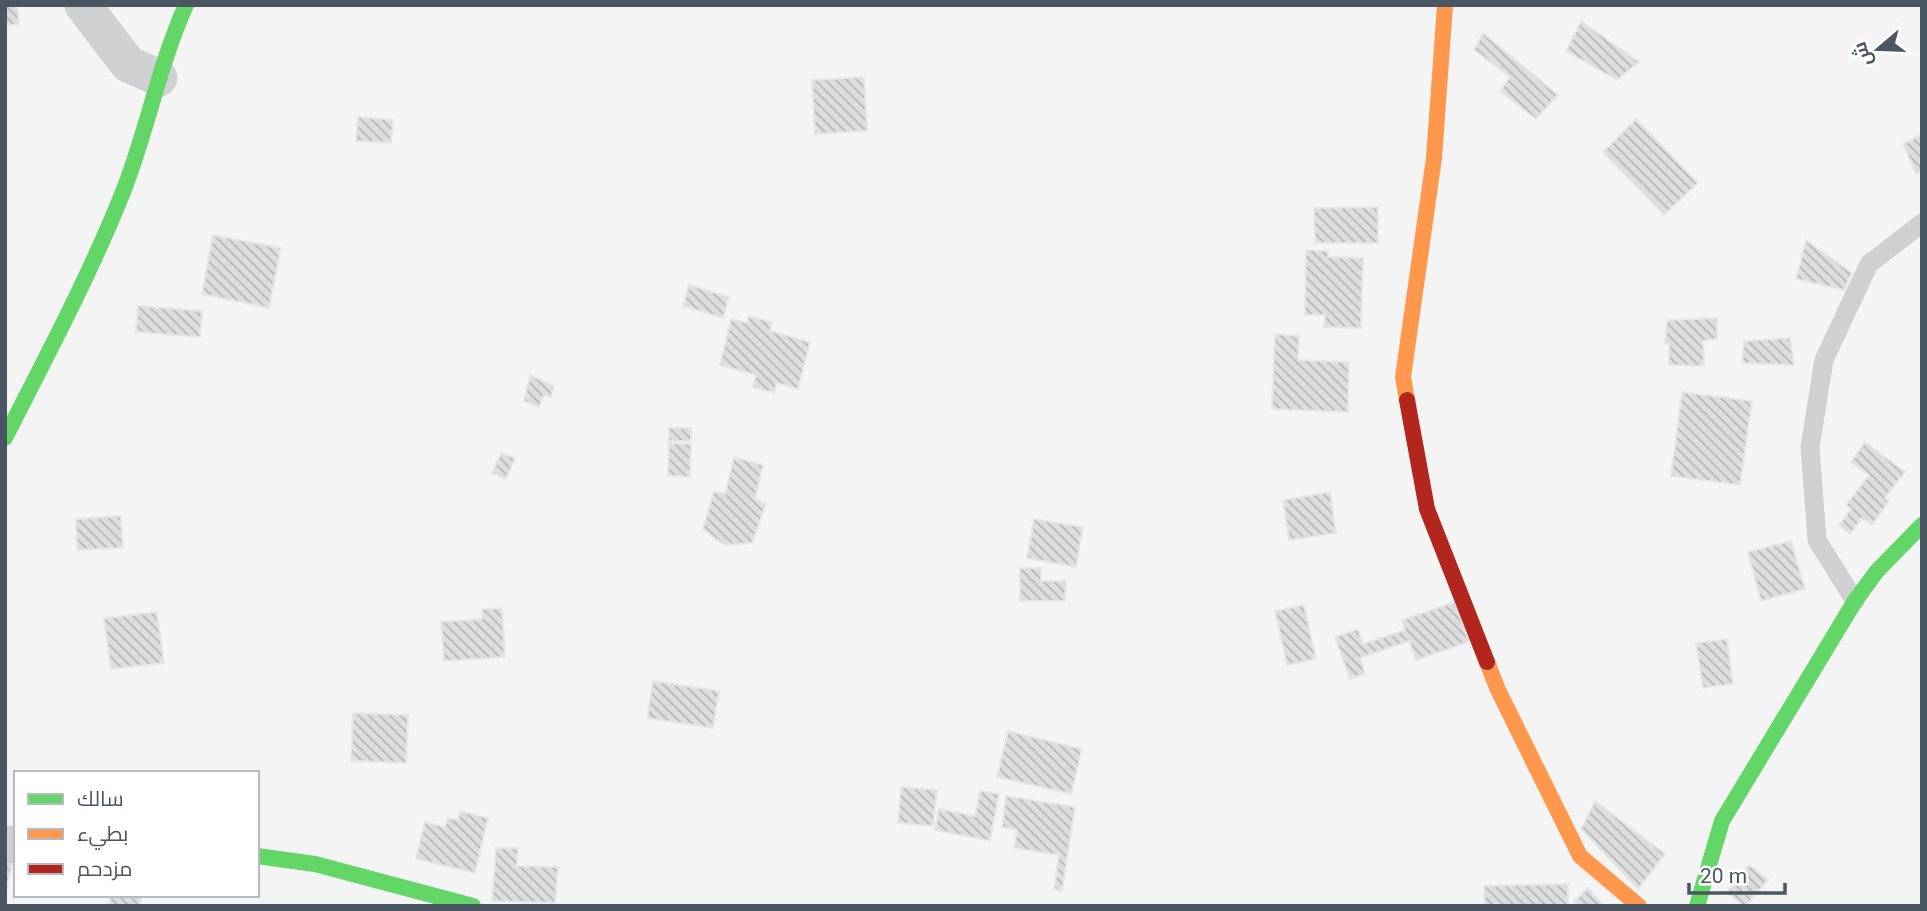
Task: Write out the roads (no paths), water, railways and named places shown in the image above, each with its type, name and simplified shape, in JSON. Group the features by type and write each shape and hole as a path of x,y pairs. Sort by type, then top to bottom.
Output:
{"street":[{"path":"83,5 128,64 159,78"},
{"path":"5,438 85,277 136,157 159,78 186,5"},
{"path":"1445,5 1434,158 1403,377 1427,509 1498,690 1580,856 1639,906"},
{"path":"1697,906 1722,821 1856,601 1877,571 1922,525"},
{"path":"259,856 315,864 473,906"}],"lane":[{"path":"1856,601 1817,540 1810,447 1824,360 1869,264 1922,223"}]}
